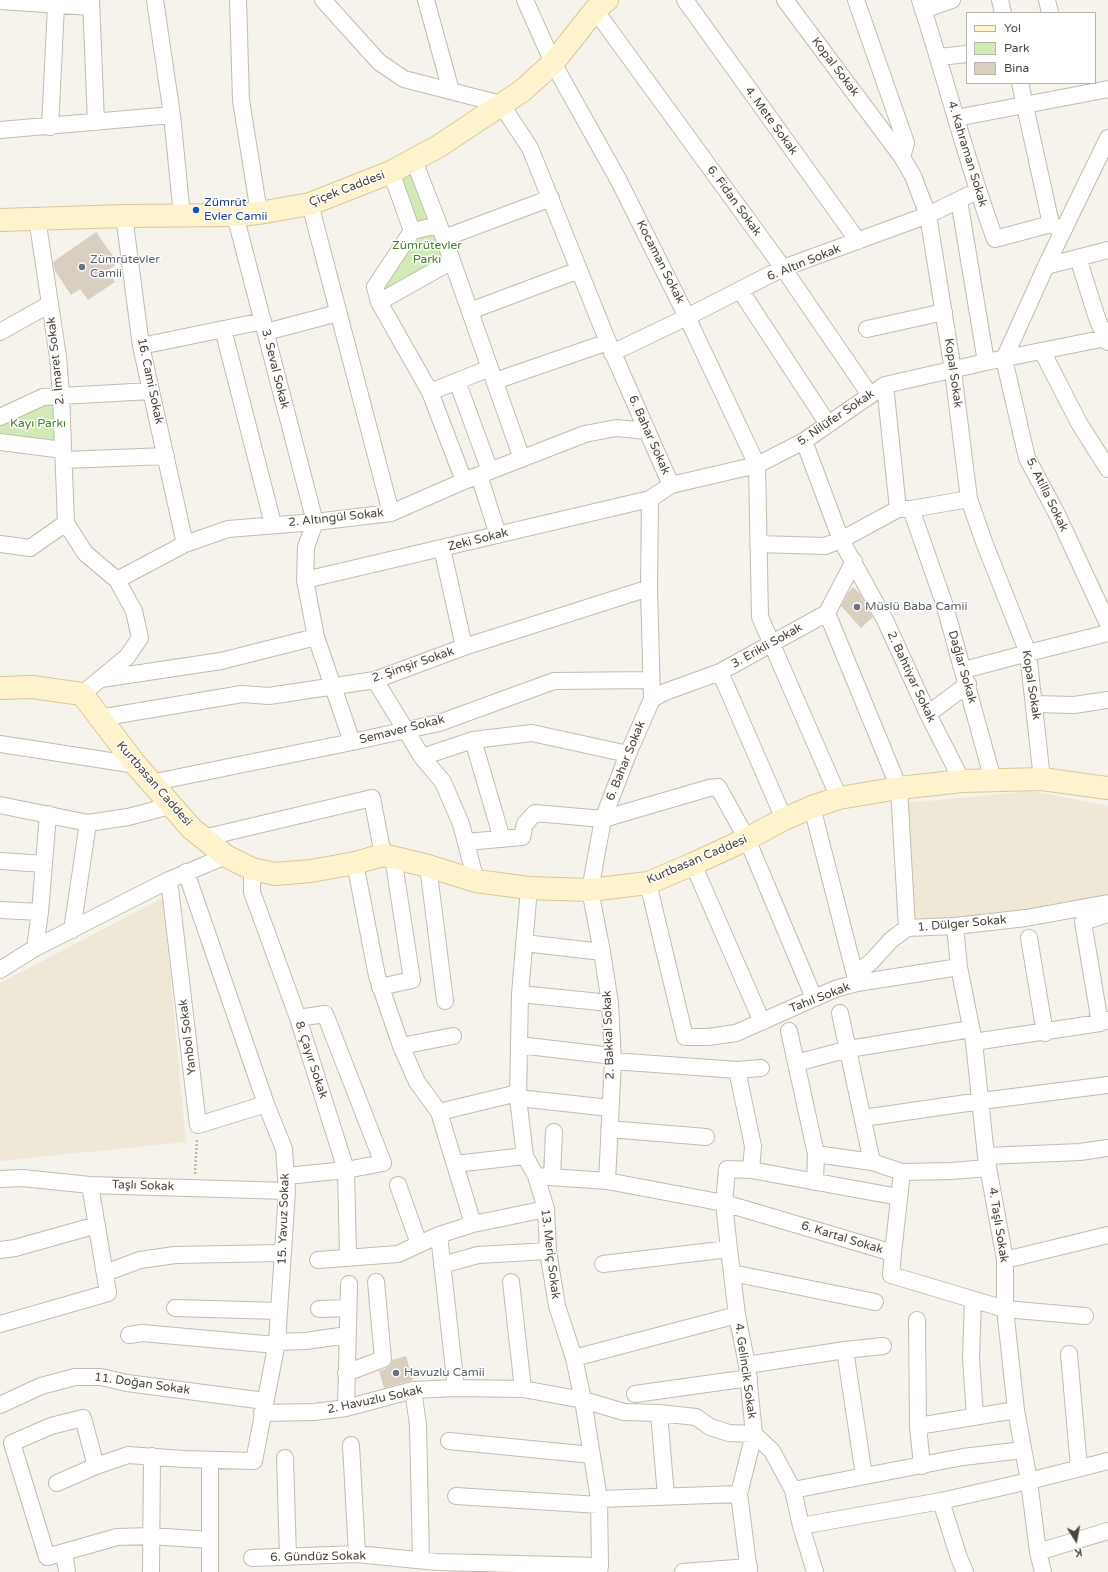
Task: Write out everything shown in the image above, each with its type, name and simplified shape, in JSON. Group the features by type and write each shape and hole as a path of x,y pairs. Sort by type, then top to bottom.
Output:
{"main road":[{"name":"Çiçek Caddesi","path":"0,220 124,216 235,215 259,213 310,204 391,172 413,158 439,146 522,91 553,63 601,5"},
{"path":"0,688 32,687 82,694"},
{"name":"Kurtbasan Caddesi","path":"82,694 150,783 192,829 226,856 252,869 275,874 311,871 388,856 428,866 476,881 529,888 590,890 648,883 747,839 784,819 812,807 839,798 899,788 962,781 1042,779 1108,788"}],"street":[{"path":"155,0 172,115 182,216"},
{"path":"238,0 241,100 259,213"},
{"path":"323,0 379,62 404,79 502,104"},
{"path":"426,0 451,92"},
{"name":"Kocaman Sokak","path":"525,0 553,63 619,181 687,317 757,465"},
{"name":"4. Mete Sokak","path":"685,0 858,242"},
{"name":"Kopal Sokak","path":"785,0 902,157 913,176 928,215 953,371 969,499 984,542 1028,653 1042,779"},
{"path":"856,0 906,143 902,157"},
{"path":"921,5 952,0"},
{"path":"1000,0 1004,12"},
{"path":"1047,0 1050,12"},
{"path":"0,1 56,6 91,4 96,122"},
{"name":"6. Fidan Sokak","path":"601,5 870,395"},
{"name":"4. Kahraman Sokak","path":"921,5 939,57 977,190 995,239 1057,227"},
{"path":"50,127 56,6"},
{"path":"939,57 966,54"},
{"path":"1020,84 1057,227"},
{"path":"956,118 1026,105 1065,90 1108,89"},
{"name":"6. Bahar Sokak","path":"502,104 530,148 610,347 671,485 650,499 649,588 652,699 628,754 604,819 590,890"},
{"path":"0,130 50,127 172,115"},
{"path":"1004,359 1046,266 1057,227 1108,138"},
{"path":"413,158 442,231 522,459"},
{"path":"391,172 412,231"},
{"name":"6. Altın Sokak","path":"430,392 457,381 610,347 687,317 783,268 858,242 928,215 977,190"},
{"path":"412,231 442,231 551,198"},
{"path":"959,200 986,362"},
{"path":"310,204 391,513"},
{"name":"3. Seval Sokak","path":"235,215 314,522"},
{"name":"16. Cami Sokak","path":"124,216 141,346 185,544"},
{"name":"2. İmaret Sokak","path":"37,218 58,357 66,523"},
{"path":"412,231 375,287 379,302 478,476"},
{"path":"1046,266 1108,250"},
{"path":"1078,258 1103,320 1107,340"},
{"path":"379,302 452,261"},
{"path":"470,311 579,270"},
{"path":"740,290 828,424"},
{"path":"0,332 50,304"},
{"path":"867,329 944,312"},
{"path":"141,346 223,329 264,327 338,314"},
{"path":"223,329 273,524"},
{"name":"5. Nilüfer Sokak","path":"671,485 757,465 804,441 885,385 953,371 986,362 1107,340"},
{"path":"1042,351 1079,423 1108,470"},
{"name":"5. Atilla Sokak","path":"1004,359 1027,458 1057,514 1108,624"},
{"path":"457,381 478,476 498,535"},
{"name":"Dağlar Sokak","path":"885,385 905,509 944,603 994,780"},
{"path":"0,417 43,397 152,391"},
{"name":"2. Altıngül Sokak","path":"117,580 185,544 228,529 273,524 314,522 391,513 478,476 585,434 616,428 647,431"},
{"name":"2. Bahtiyar Sokak","path":"804,441 841,540 854,561 885,620 928,714 962,781"},
{"path":"0,442 63,455 166,456"},
{"path":"757,465 760,617 839,798"},
{"name":"Zeki Sokak","path":"305,580 650,499"},
{"path":"758,544 825,546 841,540 905,509 969,499"},
{"path":"314,522 306,547 305,580 316,637 352,742"},
{"path":"0,544 30,548 66,523 85,553 117,580 134,611 140,638 127,657 82,694"},
{"path":"442,548 464,647"},
{"path":"827,613 854,561"},
{"name":"2. Şimşir Sokak","path":"99,718 242,694 269,696 375,680 464,647 649,588"},
{"name":"3. Erikli Sokak","path":"652,699 664,692 720,672 827,613"},
{"name":"1. Dülger Sokak","path":"827,613 899,788 907,928 955,926 1026,918 1108,903"},
{"path":"928,714 966,677 1028,653 1108,633"},
{"path":"100,679 221,661 316,637"},
{"path":"720,672 784,819"},
{"path":"375,680 422,757 443,782 461,824 476,881"},
{"name":"Semaver Sokak","path":"150,783 438,723 554,681 651,680"},
{"path":"1034,704 1074,705 1108,700"},
{"path":"422,757 473,740 532,733 628,754"},
{"path":"473,740 502,839"},
{"path":"0,744 136,765"},
{"path":"466,842 522,837 525,824 535,813 604,819 709,788 718,787 747,839 814,998"},
{"path":"202,838 372,798 388,856 412,980 380,987"},
{"path":"0,805 88,823 128,817 170,806"},
{"path":"812,807 856,979"},
{"path":"35,948 40,912 48,814"},
{"path":"72,930 88,823"},
{"path":"0,970 35,948 169,880 226,856"},
{"path":"0,861 44,864"},
{"path":"355,863 376,976 401,1046 417,1082 439,1112 473,1224"},
{"path":"693,864 762,1022"},
{"path":"428,866 445,1001"},
{"name":"8. Çayır Sokak","path":"252,869 252,892 298,1018 346,1170 348,1257"},
{"name":"15. Yavuz Sokak","path":"186,872 266,1104 284,1149 287,1183 276,1344 254,1462 210,1460"},
{"name":"Yanbol Sokak","path":"169,880 198,1125 266,1104"},
{"name":"Tahıl Sokak","path":"648,883 684,1036 708,1037 736,1033 856,979 959,967"},
{"name":"13. Meriç Sokak","path":"529,888 520,994 518,1095 525,1156 536,1176 546,1208 548,1251 557,1306 574,1358 583,1400 599,1502 600,1569"},
{"name":"2. Bakkal Sokak","path":"590,890 610,1003 613,1058 607,1181"},
{"path":"0,910 40,912"},
{"path":"796,1063 849,1049 972,1035 1044,1033 1104,1022 1083,922 1108,914"},
{"name":"4. Taşlı Sokak","path":"955,926 959,967 972,1035 981,1101 987,1162 1005,1260 1005,1310 1016,1410 1029,1481 1038,1552 1043,1572"},
{"path":"856,979 891,940 907,928"},
{"path":"1029,938 1044,1033"},
{"path":"524,943 602,952"},
{"path":"520,994 610,1003"},
{"path":"840,1013 849,1049 872,1162"},
{"name":"Taşlı Sokak","path":"0,1179 22,1178 90,1185 194,1188 287,1183 383,1163 325,1014 298,1018"},
{"path":"789,1031 816,1154 815,1182"},
{"path":"401,1046 453,1036"},
{"path":"519,1045 613,1058 737,1070 761,1068"},
{"path":"737,1070 753,1146 751,1170 900,1197"},
{"path":"863,1118 1108,1085"},
{"path":"439,1112 518,1095 610,1108"},
{"path":"609,1129 706,1137"},
{"path":"552,1177 554,1132"},
{"path":"816,1154 872,1162 902,1172 951,1171 987,1162 1108,1148"},
{"path":"455,1164 525,1156"},
{"name":"4. Gelincik Sokak","path":"748,1569 740,1494 754,1434 748,1372 737,1315 724,1203 728,1169 751,1170"},
{"path":"893,1253 902,1172"},
{"name":"6. Kartal Sokak","path":"536,1176 607,1181 724,1203 893,1253 891,1275 1005,1310 1085,1316"},
{"path":"0,1324 108,1293 90,1185"},
{"path":"398,1185 419,1244"},
{"path":"318,1260 398,1254 439,1235 473,1224 546,1208"},
{"path":"0,1250 16,1248 97,1225"},
{"path":"439,1235 456,1388"},
{"path":"1005,1260 1108,1235"},
{"path":"603,1264 729,1249"},
{"path":"442,1265 478,1255 548,1251"},
{"path":"104,1273 140,1260 176,1255 283,1253"},
{"path":"732,1273 875,1302"},
{"path":"346,1373 383,1359 376,1282"},
{"path":"511,1282 523,1389"},
{"path":"346,1408 349,1284"},
{"path":"973,1300 972,1358 975,1416"},
{"path":"175,1308 279,1311"},
{"path":"319,1309 348,1308"},
{"path":"574,1358 737,1315"},
{"path":"917,1320 918,1426 922,1466"},
{"path":"129,1335 142,1333 276,1344 347,1335"},
{"path":"635,1394 748,1372 845,1350 883,1346"},
{"path":"845,1350 864,1476"},
{"path":"1069,1354 1079,1468"},
{"name":"11. Doğan Sokak","path":"0,1406 41,1386 75,1377 101,1377 264,1407"},
{"name":"2. Havuzlu Sokak","path":"264,1407 314,1412 346,1408 413,1390 456,1388 523,1389 583,1400 624,1412 659,1413 696,1417 710,1427 729,1433 754,1434"},
{"path":"413,1390 418,1426 421,1560"},
{"path":"918,1426 1016,1410"},
{"path":"659,1413 666,1496"},
{"path":"96,1466 83,1418 51,1426 12,1442 47,1557 117,1537 151,1536 210,1540"},
{"path":"754,1434 772,1451 793,1490 801,1526 816,1572"},
{"path":"449,1441 592,1455"},
{"path":"351,1445 357,1554"},
{"path":"793,1490 963,1457 1023,1450"},
{"path":"57,1483 96,1466 128,1455 210,1460 210,1572"},
{"path":"151,1572 152,1456"},
{"path":"285,1458 288,1557"},
{"path":"801,1526 941,1501 1108,1461"},
{"path":"456,1496 599,1502 666,1496 740,1494"},
{"path":"941,1501 958,1558 965,1572"},
{"path":"1038,1552 1108,1531"},
{"path":"64,1553 67,1572"},
{"name":"6. Gündüz Sokak","path":"252,1558 357,1554 421,1560 437,1567 600,1569"},
{"path":"683,1572 748,1569"}],"path":[{"path":"194,1188 197,1146"}],"shaded area":[{"path":"1032,791 1108,806 1108,895 1049,906 916,922 911,897 906,803"},
{"path":"163,898 186,1142 0,1161 0,983"}],"green space":[{"name":"Zümrütevler Parkı","path":"413,174 447,260 383,294 383,284 420,237 402,182 406,175"},
{"name":"Kayı Parkı","path":"46,401 55,407 55,443 0,436 0,425"}],"building":[{"name":"Zümrütevler Camii","path":"96,232 118,263 107,271 115,282 88,300 80,289 71,295 55,271 53,262"},
{"name":"Müslü Baba Camii","path":"853,587 860,594 873,617 861,628 841,606"},
{"name":"Havuzlu Camii","path":"406,1356 413,1380 384,1388 379,1371 387,1368 391,1364 392,1360"}],"place":[{"name":"Zümrüt Evler Camii","path":"196,210"},
{"name":"Zümrütevler Camii","path":"82,267"},
{"name":"Müslü Baba Camii","path":"857,607"},
{"name":"Havuzlu Camii","path":"396,1373"}]}
